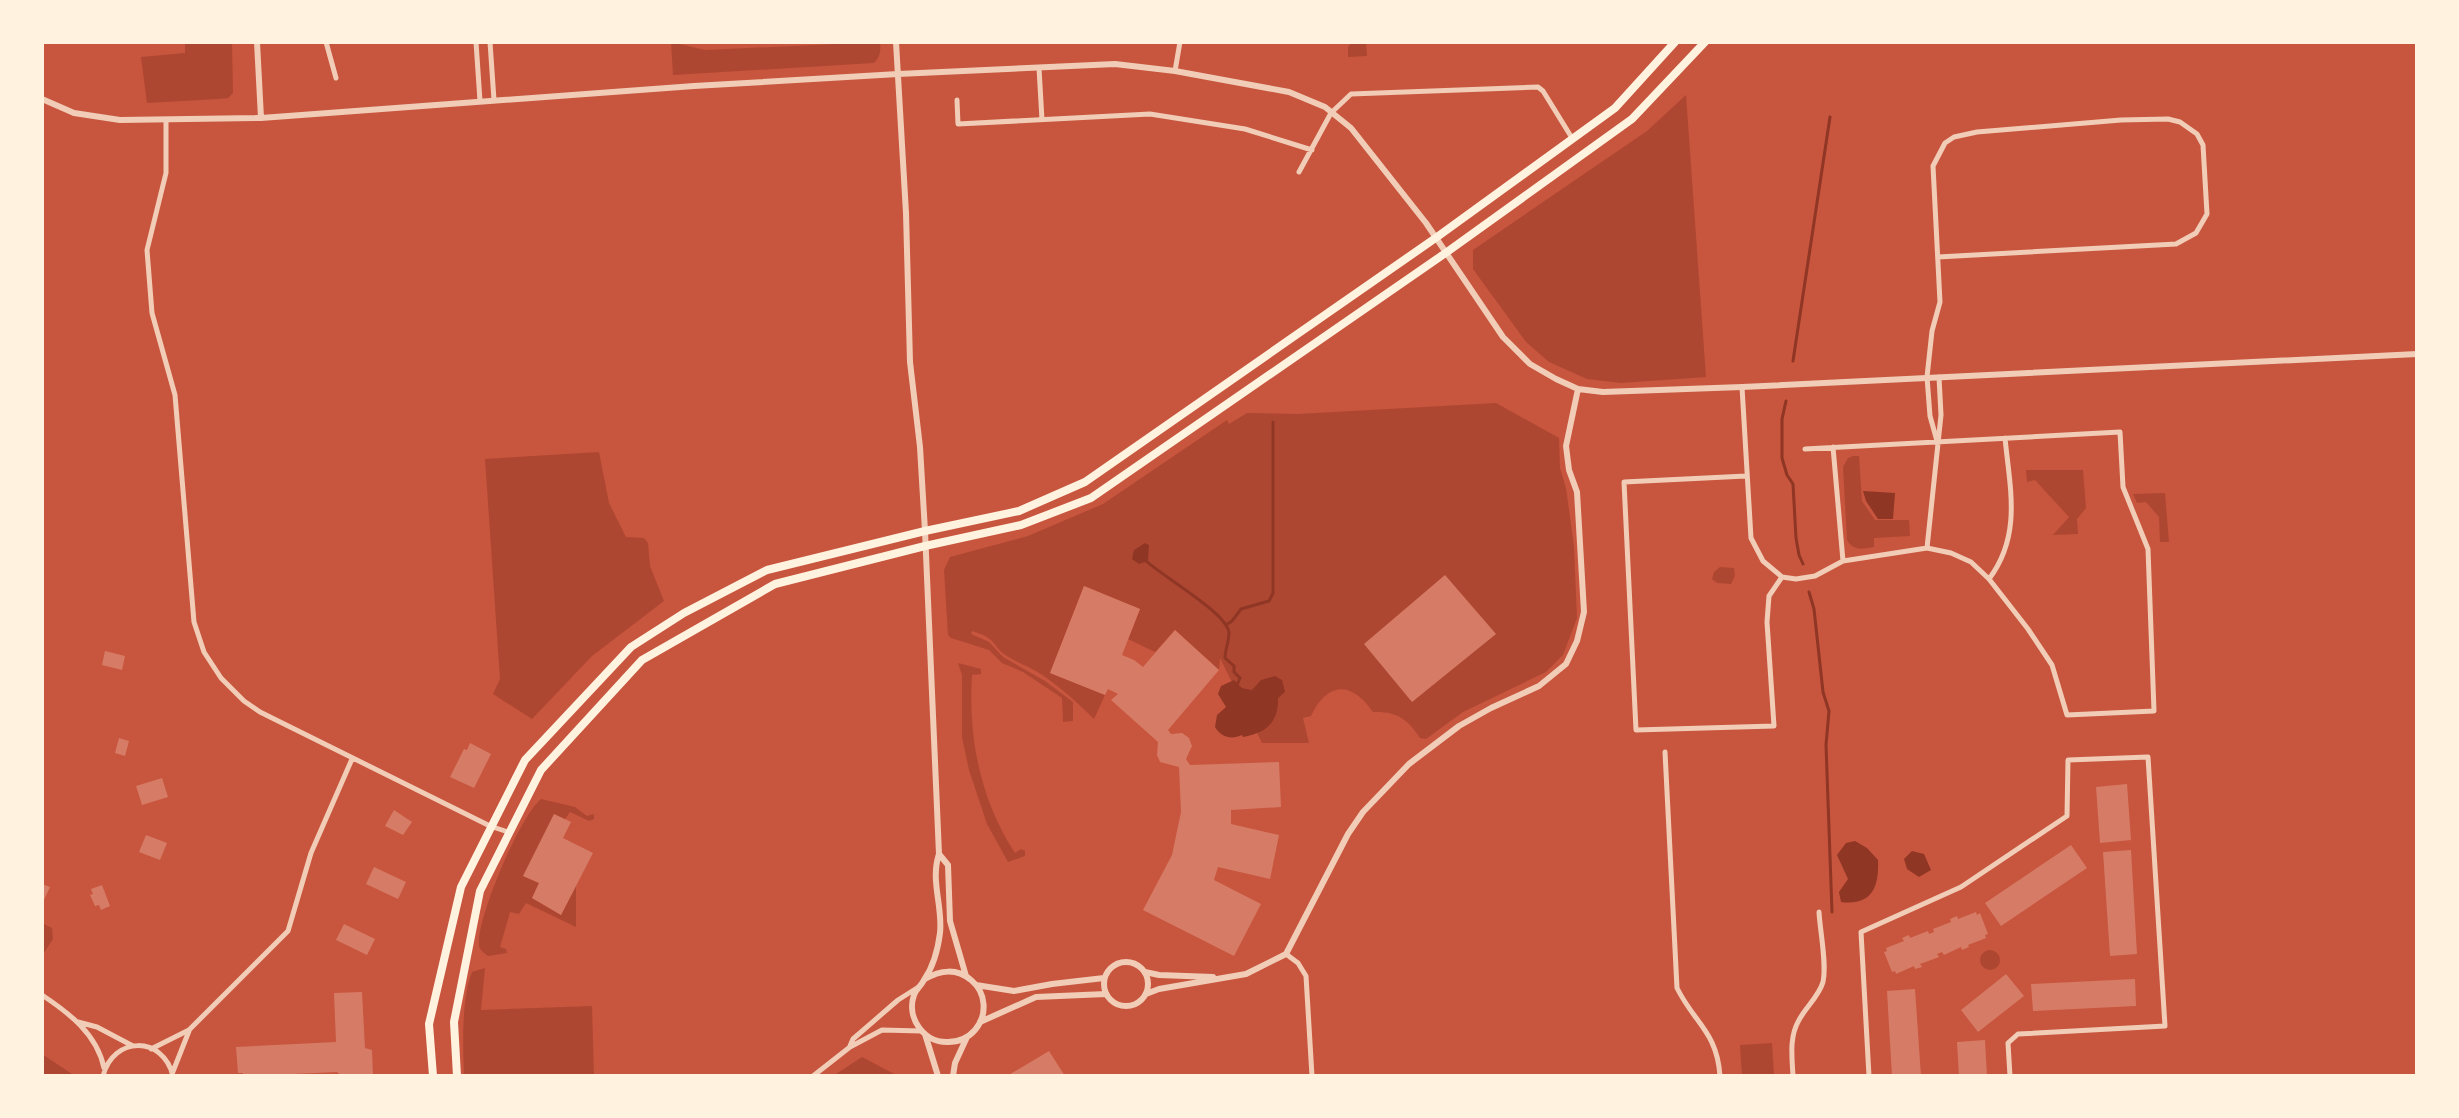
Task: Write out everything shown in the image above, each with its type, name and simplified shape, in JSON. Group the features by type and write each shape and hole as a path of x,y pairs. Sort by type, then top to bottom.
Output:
{"main road":[{"path":"457,1076 454,1022 480,891 541,770 642,660 775,584 1021,525 1091,498 1442,245 1615,108 1675,42"},
{"path":"433,1076 429,1024 461,887 525,760 631,647 684,613 767,570 1019,511 1085,482 1632,119 1705,42"}],"street":[{"path":"257,42 261,118"},
{"path":"326,42 336,78"},
{"path":"476,42 480,101"},
{"path":"490,42 494,100"},
{"path":"850,1047 853,1039 925,979 935,958 940,934 935,879 939,854 925,531 920,447 910,362 896,42"},
{"path":"1175,71 1180,42"},
{"path":"42,99 74,113 120,120 261,118 898,74 1115,64 1175,71 1289,92 1331,113 1351,128 1442,245 1503,337 1530,364 1578,389 1603,392 1742,387 2417,354"},
{"path":"1039,68 1042,120"},
{"path":"1299,172 1331,113 1351,94 1538,87 1572,139"},
{"path":"957,100 958,124 1150,114 1245,129 1312,150"},
{"path":"1937,441 1930,416 1927,377 1932,331 1940,302 1933,166 1945,143 1954,137 1977,132 2168,119 2189,127 2203,145 2207,214 2196,233 2176,244 1938,257"},
{"path":"166,121 166,173 147,250 152,313 175,395 192,608 204,652 231,690 260,712 490,826 508,832"},
{"path":"1927,548 1941,415 1939,377"},
{"path":"1742,387 1751,538 1763,561 1782,577 1796,579 1815,576 1843,561 1927,548 1951,553 1971,562 1989,579 2028,629 2052,665 2067,715 2154,711 2148,549 2123,487 2120,432 1805,449"},
{"path":"1146,994 1149,983 1140,966 1126,961 1112,966 1104,978 1106,994 1113,1002 1124,1006 1135,1004 1146,994 1246,974 1286,954 1348,834 1363,812 1409,764 1459,726 1548,681 1570,658 1584,612 1577,492 1569,470 1566,446 1578,389"},
{"path":"1989,579 2007,548 2012,518 2005,438"},
{"path":"1833,447 1843,561"},
{"path":"1746,476 1624,482 1636,730 1774,726 1767,622 1769,596 1782,577"},
{"path":"1665,752 1677,988 1687,1009 1706,1028 1718,1054 1720,1076"},
{"path":"1869,1076 1861,932 1961,887 2067,816 2068,760 2148,757 2165,1026 2014,1036 2008,1043 2010,1076"},
{"path":"151,1049 189,1030 288,931 311,853 352,759"},
{"path":"939,854 948,865 952,932 966,976"},
{"path":"1793,1076 1794,1032 1824,980 1819,912"},
{"path":"1286,954 1298,963 1306,976 1312,1076"},
{"path":"925,979 945,971 966,976 976,985 984,1007 980,1022"},
{"path":"1145,972 1221,978"},
{"path":"976,985 1014,991 1104,978"},
{"path":"918,987 912,1009 938,1076"},
{"path":"953,1076 955,1063 967,1037 980,1022 1036,997 1106,994"},
{"path":"42,995 77,1021 98,1050 103,1073"},
{"path":"77,1021 97,1027 133,1046 151,1049 165,1059 172,1075"},
{"path":"172,1075 189,1030"},
{"path":"813,1076 850,1047 882,1030 923,1033 941,1042 959,1041 967,1037"},
{"path":"103,1073 112,1057 121,1049 133,1046"}],"shaded area":[{"path":"185,42 232,42 233,93 228,98 147,103 141,57 185,53"},
{"path":"671,42 705,50 880,42 880,48 874,63 673,75"},
{"path":"1352,42 1366,42 1367,56 1348,57 1348,47"},
{"path":"1686,95 1706,377 1621,383 1587,379 1549,362 1526,342 1473,269 1473,250 1647,131"},
{"path":"1496,403 1559,438 1560,468 1574,546 1577,618 1563,655 1546,672 1463,712 1426,739 1420,738 1401,718 1373,712 1356,694 1340,689 1324,697 1311,716 1303,718 1309,743 1262,743 1220,658 1219,670 1175,630 1155,652 1128,639 1140,609 1084,586 1050,673 1105,695 1094,719 1048,679 1007,656 986,637 972,631 971,634 989,642 1003,657 1045,681 1073,702 1073,721 1063,722 1062,698 1023,672 1002,663 989,650 948,635 944,570 950,557 1028,536 1103,504 1227,420 1229,424 1247,413 1298,414"},
{"path":"599,452 609,503 626,537 644,538 648,543 650,566 664,601 592,656 532,719 493,694 500,679 485,459"},
{"path":"1853,456 1859,456 1862,501 1875,520 1909,520 1910,536 1874,538 1874,547 1855,548 1849,544 1843,467"},
{"path":"2026,470 2083,470 2086,508 2077,519 2078,534 2053,535 2069,517 2035,480 2027,482"},
{"path":"1863,491 1895,493 1893,519 1878,519"},
{"path":"2165,493 2169,542 2160,542 2159,517 2146,502 2137,503 2133,494"},
{"path":"1145,543 1149,545 1148,561 1139,564 1132,559 1134,550"},
{"path":"1720,567 1734,568 1735,576 1731,584 1717,583 1712,579"},
{"path":"958,663 981,669 981,674 972,675 971,699 979,767 1003,832 1015,853 1021,849 1025,851 1025,856 1008,862 987,824 969,770 962,737 962,675"},
{"path":"1275,676 1282,680 1285,692 1278,698 1276,714 1270,725 1258,733 1243,737 1227,737 1217,730 1217,715 1226,707 1218,694 1221,686 1234,680 1242,688 1252,690 1261,680"},
{"path":"541,799 575,807 587,816 594,814 594,819 589,821 570,812 524,876 539,883 532,898 561,915 576,886 576,927 526,903 519,914 510,912 500,947 507,953 488,956 479,944 486,910 512,844"},
{"path":"1855,841 1878,860 1877,878 1867,897 1860,901 1841,902 1839,892 1848,879 1837,855 1846,843"},
{"path":"1912,851 1924,854 1931,870 1919,877 1907,869 1904,859"},
{"path":"42,923 52,928 53,939 42,956"},
{"path":"1986,950 1994,950 2000,960 1994,970 1986,970 1980,964 1980,956"},
{"path":"485,968 481,1010 592,1006 594,1076 464,1076 468,983 472,972"},
{"path":"1772,1043 1774,1076 1742,1076 1740,1045"},
{"path":"42,1054 75,1076 42,1076"},
{"path":"862,1057 898,1076 833,1076"}],"building":[{"path":"1445,575 1496,634 1412,702 1364,644"},
{"path":"1084,586 1140,609 1122,655 1143,667 1175,630 1219,670 1168,730 1171,734 1182,733 1189,738 1192,746 1186,759 1190,765 1279,762 1281,807 1231,810 1231,824 1279,835 1270,879 1218,867 1214,880 1261,904 1234,956 1143,910 1172,855 1181,812 1179,767 1160,762 1158,742 1111,700 1118,694 1108,689 1105,695 1050,673"},
{"path":"105,651 125,656 122,670 102,665"},
{"path":"119,738 129,741 125,756 115,753"},
{"path":"470,743 491,754 474,788 450,777"},
{"path":"162,778 168,797 142,805 136,786"},
{"path":"2127,784 2131,840 2100,843 2096,787"},
{"path":"394,810 412,822 403,835 385,826"},
{"path":"554,814 571,822 563,838 593,853 561,915 532,898 539,883 523,876"},
{"path":"146,835 167,843 160,860 139,852"},
{"path":"2071,845 2087,868 2001,926 1985,903"},
{"path":"2131,850 2137,954 2110,956 2103,852"},
{"path":"374,867 406,882 398,899 366,884"},
{"path":"42,884 50,887 42,904"},
{"path":"102,885 110,906 101,910 99,905 95,906 90,895 93,894 91,889"},
{"path":"1976,912 1977,915 1980,913 1988,934 1986,938 1962,950 1961,947 1944,955 1942,952 1937,954 1939,957 1920,964 1922,967 1915,969 1914,966 1896,974 1892,972 1884,952 1886,948 1904,941 1902,938 1909,935 1910,938 1928,931 1929,934 1934,932 1933,929 1951,922 1950,919"},
{"path":"344,924 375,939 367,955 336,940"},
{"path":"2006,974 2024,996 1978,1032 1961,1010"},
{"path":"2135,979 2136,1006 2033,1011 2031,984"},
{"path":"1915,989 1921,1076 1892,1076 1887,991"},
{"path":"362,992 365,1048 372,1050 373,1076 342,1076 337,1072 293,1076 243,1076 243,1073 238,1073 236,1047 336,1042 334,993"},
{"path":"1985,1040 1987,1076 1959,1076 1957,1042"},
{"path":"1049,1051 1065,1076 1007,1076"}],"waterway":[{"path":"1793,361 1830,117"},
{"path":"1786,401 1782,419 1782,458 1793,484 1796,538 1803,564"},
{"path":"1226,625 1241,609 1269,601 1273,593 1273,422"},
{"path":"1145,560 1206,605 1226,625 1229,633 1225,658 1240,678 1237,685"},
{"path":"1809,592 1814,609 1823,692 1829,711 1826,745 1832,912"}]}
